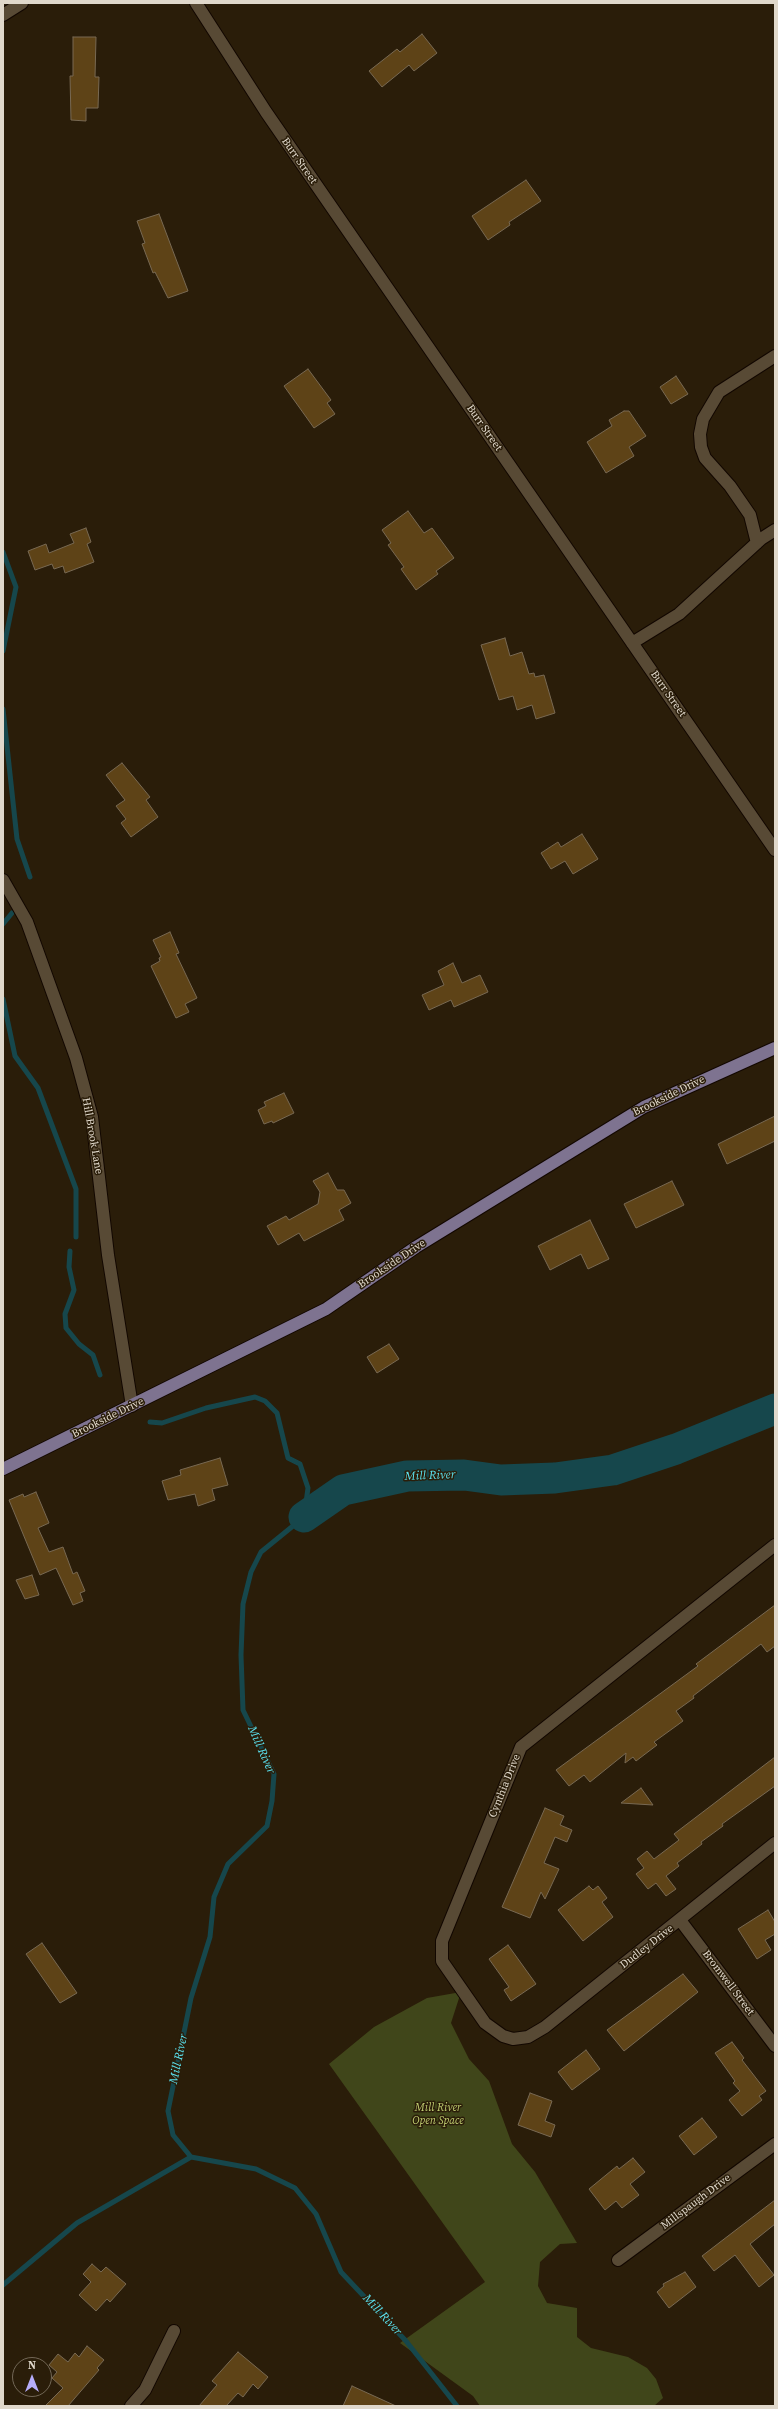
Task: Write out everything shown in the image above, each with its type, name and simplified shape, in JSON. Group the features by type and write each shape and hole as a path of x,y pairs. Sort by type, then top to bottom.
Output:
{"main road":[{"name":"Brookside Drive","path":"3,1469 326,1309 442,1230 644,1107 775,1048"}],"street":[{"path":"3,15 22,3"},
{"name":"Burr Street","path":"196,3 270,119 775,850"},
{"path":"756,543 750,515 739,498 705,458 701,447 700,434 703,419 719,392 775,356"},
{"path":"632,643 679,614 756,543 775,530"},
{"name":"Hill Brook Lane","path":"3,880 27,922 76,1058 92,1118 108,1255 132,1406"},
{"name":"Cynthia Drive","path":"513,2039 503,2036 485,2023 446,1970 440,1951 442,1941 521,1747 775,1545"},
{"name":"Dudley Drive","path":"513,2039 528,2037 545,2028 775,1843"},
{"name":"Bromwell Street","path":"680,1920 775,2046"},
{"name":"Millspaugh Drive","path":"618,2260 775,2144"},
{"path":"131,2406 145,2390 174,2331"}],"green space":[{"name":"Mill River Open Space","path":"461,1992 451,2023 469,2059 489,2081 512,2144 535,2172 577,2243 560,2244 540,2262 538,2286 547,2303 577,2308 577,2337 591,2348 628,2357 647,2368 656,2379 663,2398 654,2406 480,2406 473,2396 400,2343 485,2282 329,2064 374,2027 427,1998"}],"building":[{"path":"422,34 437,53 414,71 409,65 382,87 369,71 397,49 400,52"},
{"path":"73,37 96,37 95,77 99,77 98,108 86,108 86,121 71,120 70,76 73,76"},
{"path":"526,180 541,201 509,222 510,225 488,240 472,216"},
{"path":"159,214 188,291 168,298 155,272 153,273 142,244 145,243 137,221"},
{"path":"308,369 331,400 327,403 335,414 314,428 284,386"},
{"path":"676,376 688,394 671,404 660,387"},
{"path":"624,411 629,411 646,436 629,447 634,456 606,473 587,442 612,426 609,420"},
{"path":"408,511 424,533 432,528 454,558 436,571 438,574 416,590 401,569 404,567 388,545 391,543 382,530"},
{"path":"86,528 91,542 87,544 94,562 65,573 63,566 54,569 52,564 35,570 28,551 46,544 49,553 74,543 70,534"},
{"path":"505,638 510,656 522,652 529,674 534,673 535,677 544,675 555,713 536,719 532,705 517,710 513,696 499,700 481,645"},
{"path":"122,763 150,797 146,800 158,817 131,837 121,823 126,819 116,806 125,800 106,775"},
{"path":"582,834 598,859 573,874 565,861 551,869 541,853 558,842 561,847"},
{"path":"170,932 179,953 176,954 197,998 185,1004 189,1012 176,1018 151,966 160,961 159,958 161,957 153,940"},
{"path":"453,963 462,983 480,975 488,992 454,1007 451,1000 429,1010 422,995 444,985 438,971"},
{"path":"284,1093 294,1113 273,1123 272,1121 264,1124 258,1110 266,1106 264,1102"},
{"path":"775,1116 775,1141 727,1164 718,1144"},
{"path":"328,1173 337,1190 344,1190 351,1203 339,1210 344,1220 304,1241 299,1233 278,1245 267,1226 286,1216 289,1220 318,1204 320,1192 313,1181"},
{"path":"672,1181 684,1205 636,1228 624,1204"},
{"path":"590,1220 609,1259 588,1269 581,1254 550,1270 538,1246"},
{"path":"389,1344 399,1359 377,1373 367,1357"},
{"path":"220,1458 228,1485 212,1489 215,1500 198,1506 195,1494 168,1500 162,1481 181,1475 180,1470"},
{"path":"36,1492 49,1523 38,1528 49,1552 63,1547 73,1574 77,1572 85,1591 80,1593 83,1601 73,1605 56,1568 40,1575 9,1500 23,1494 24,1497"},
{"path":"32,1575 39,1595 25,1599 16,1580"},
{"path":"775,1605 775,1646 767,1652 761,1644 693,1696 694,1698 676,1711 683,1721 654,1742 657,1745 636,1761 633,1757 625,1763 626,1753 590,1782 584,1775 569,1786 556,1770 698,1666 696,1664"},
{"path":"775,1757 775,1786 722,1824 723,1826 701,1842 702,1844 677,1863 679,1866 666,1876 676,1889 666,1896 656,1883 648,1889 636,1874 644,1868 637,1859 647,1851 654,1859 679,1840 674,1834"},
{"path":"641,1788 653,1805 621,1803"},
{"path":"545,1808 564,1816 560,1825 572,1830 567,1842 555,1837 544,1863 559,1869 545,1899 541,1892 530,1918 502,1907"},
{"path":"589,1886 593,1890 598,1886 607,1898 602,1902 613,1917 583,1941 558,1910"},
{"path":"768,1910 775,1922 775,1934 765,1940 771,1950 757,1959 738,1929"},
{"path":"42,1943 77,1993 60,2003 26,1954"},
{"path":"508,1945 536,1984 511,2001 504,1990 509,1987 489,1959"},
{"path":"683,1974 698,1992 624,2051 607,2030"},
{"path":"732,2042 744,2058 742,2060 766,2091 759,2096 762,2100 742,2116 729,2100 740,2091 733,2083 735,2081 715,2053"},
{"path":"586,2050 600,2069 572,2090 558,2072"},
{"path":"530,2093 552,2101 545,2121 555,2125 551,2137 518,2125"},
{"path":"702,2118 717,2137 694,2155 679,2136"},
{"path":"633,2158 645,2172 630,2184 639,2195 622,2208 616,2201 605,2210 589,2189 617,2166 619,2169"},
{"path":"775,2200 775,2224 750,2244 774,2275 759,2287 735,2255 714,2271 702,2256"},
{"path":"92,2264 101,2272 106,2267 126,2284 110,2302 107,2299 96,2311 79,2295 91,2282 83,2274"},
{"path":"685,2272 696,2287 669,2308 657,2292 664,2286 663,2284"},
{"path":"87,2346 104,2360 97,2368 99,2370 68,2406 45,2406 63,2388 52,2378 57,2372 52,2368 52,2361 58,2354 68,2362 75,2353 79,2357"},
{"path":"238,2352 268,2377 258,2389 253,2384 243,2397 238,2393 226,2406 199,2406 217,2385 212,2381"},
{"path":"352,2386 396,2406 343,2406"}],"waterway":[{"path":"3,552 16,587 3,651"},
{"path":"3,709 17,839 30,877"},
{"path":"3,924 12,913"},
{"path":"3,999 15,1056 38,1088 76,1189 76,1237"},
{"path":"70,1251 69,1267 74,1290 65,1314 66,1328 79,1344 93,1355 100,1375"},
{"name":"Mill River","path":"150,1422 162,1423 206,1408 255,1397 265,1401 277,1413 288,1458 300,1464 308,1488 304,1517 261,1552 251,1572 243,1604 241,1655 243,1710 274,1774 272,1801 267,1826 228,1864 214,1897 210,1937 191,1998 168,2111 173,2135 191,2157 256,2169 295,2188 316,2214 341,2272 406,2341 457,2406"},
{"name":"Mill River","path":"304,1517 343,1490 407,1476 464,1475 501,1480 555,1478 613,1470 676,1449 775,1409"},
{"path":"3,2285 77,2223 191,2157"}]}
